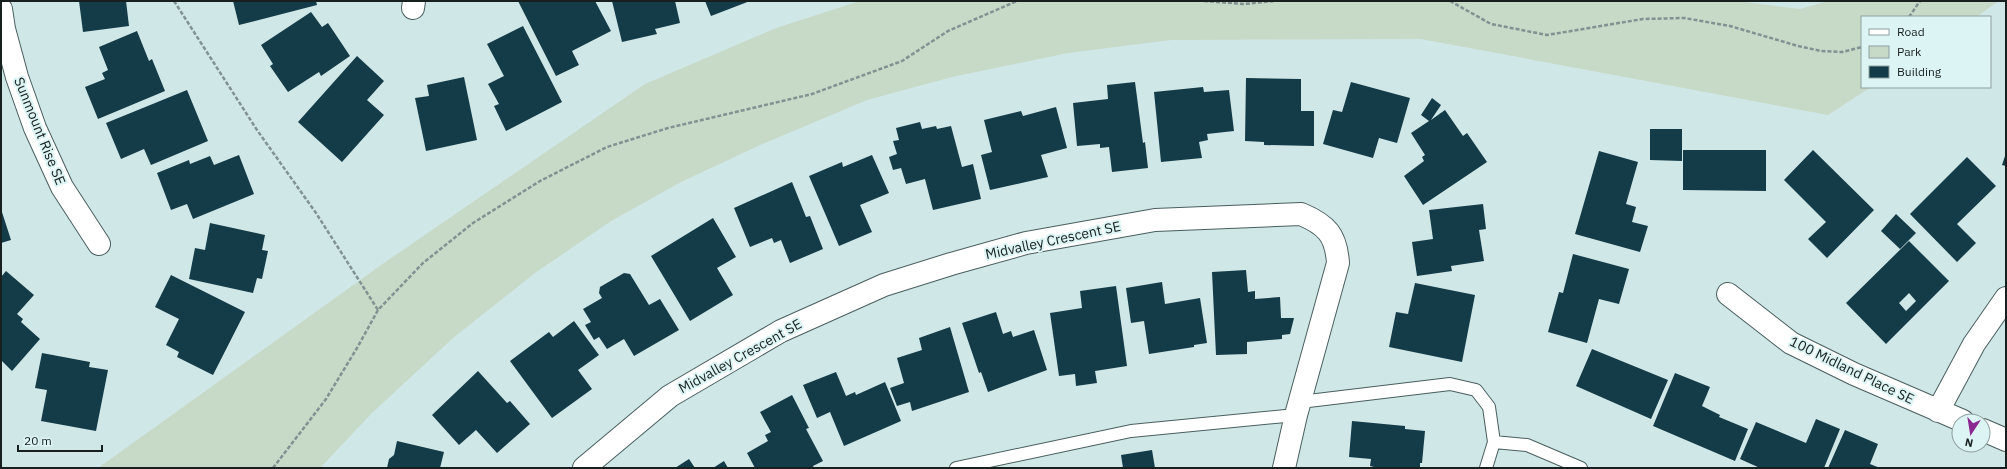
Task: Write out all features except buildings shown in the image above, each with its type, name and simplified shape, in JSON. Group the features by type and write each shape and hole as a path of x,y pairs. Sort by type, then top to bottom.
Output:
{"street":[{"name":"Sunmount Rise SE","path":"1,9 4,29 17,77 35,128 62,187 99,244"},
{"name":"Midvalley Crescent SE","path":"584,468 670,396 781,331 884,285 1026,243 1155,220 1301,214 1313,219 1330,233 1337,247 1338,263 1298,408 1284,468"},
{"name":"100 Midland Place SE","path":"1728,294 1791,342 1854,374 1951,416"},
{"path":"1938,411 1974,344 2006,298"},
{"path":"1991,433 2006,440"}],"lane":[{"path":"956,468 1131,431 1298,408 1450,384 1476,390 1489,407 1494,442 1486,468"},
{"path":"1494,442 1527,445 1581,468"}],"path":[{"path":"174,1 257,130 316,213 378,310"},
{"path":"273,468 326,398 357,348 378,310 423,263 472,222 540,182 607,147 668,128 812,94 902,61 948,31 1017,1"},
{"path":"1204,1 1244,4 1274,1"},
{"path":"1450,1 1491,24 1547,35 1643,19 1684,18 1730,26 1798,46 1821,51 1842,52 1861,47"},
{"path":"1910,16 1920,1"}],"green space":[{"path":"860,1 1736,1 1800,9 1828,1 1999,1 1977,16 1861,16 1861,88 1869,88 1828,115 1421,39 1171,40 1068,53 952,77 867,100 758,146 681,182 611,221 535,273 453,338 372,413 320,468 98,468 384,263 645,84 776,28"}]}
